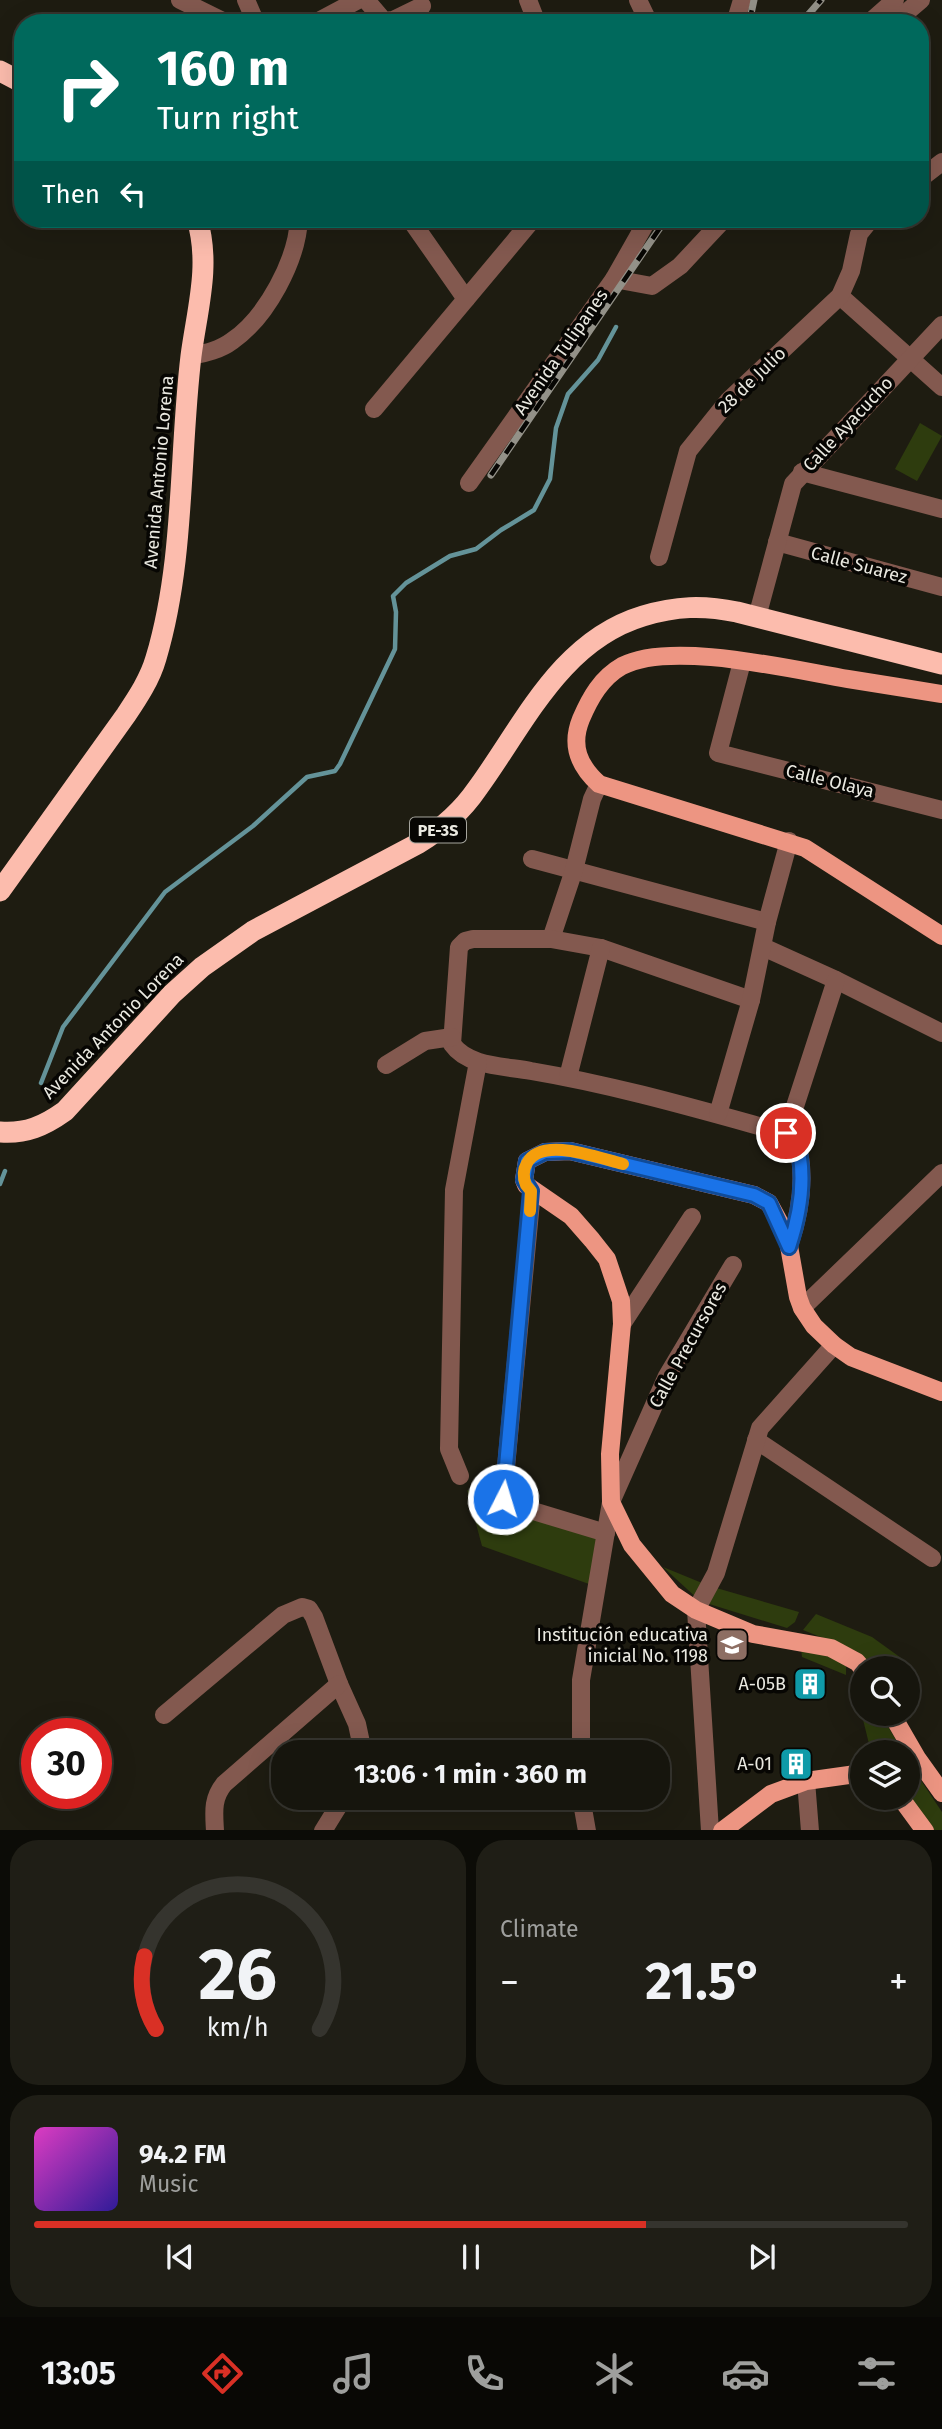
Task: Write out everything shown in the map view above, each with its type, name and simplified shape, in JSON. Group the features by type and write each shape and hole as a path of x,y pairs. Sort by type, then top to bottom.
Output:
{"highway":[{"name":"Avenida Antonio Lorena","path":"0,891 126,715 151,673 159,649 173,583 191,356 204,262 200,228"},
{"name":"Avenida Antonio Lorena","path":"0,1132 29,1130 46,1124 65,1111 172,994 234,944 419,844 438,831 476,791 538,698 560,671 577,654 612,628 665,609 687,606 725,610 942,664"}],"main road":[{"path":"942,694 682,655 640,659 613,672 601,683 579,724 575,745 579,761 586,773 599,784 805,848 942,936"},
{"path":"850,1659 831,1648 753,1634 696,1610 672,1594 632,1545 611,1502 610,1454 622,1324 621,1301 607,1259 571,1216 550,1200 531,1191 526,1185 524,1171 527,1161 534,1156 554,1151 592,1154 618,1163 754,1195 769,1203 789,1247 802,1308 814,1326 834,1345 869,1365 942,1392"},
{"path":"899,1726 942,1793"},
{"path":"722,1830 739,1824 771,1794 806,1781 850,1775"},
{"path":"910,1810 925,1830"}],"street":[{"path":"180,0 209,14"},
{"path":"332,14 358,0"},
{"path":"366,0 378,14"},
{"path":"879,14 895,0"},
{"path":"905,14 921,0"},
{"path":"405,14 426,3"},
{"path":"191,356 212,352 247,329 286,271 298,238 299,228"},
{"path":"416,228 466,299"},
{"path":"374,409 523,228"},
{"name":"Avenida Tulipanes","path":"469,482 614,279 643,228"},
{"path":"614,279 652,286 680,266 716,228"},
{"name":"28 de Julio","path":"659,557 688,451 729,400 840,296 851,271 859,234 864,228"},
{"path":"840,296 942,387"},
{"name":"Calle Ayacucho","path":"757,617 793,484 942,325"},
{"path":"802,472 942,509"},
{"name":"Calle Suarez","path":"777,542 942,587"},
{"name":"Calle Olaya","path":"742,662 719,753 942,810"},
{"path":"551,939 574,870 592,799 599,784"},
{"path":"718,1114 751,1000 767,922 789,841"},
{"path":"532,859 767,922"},
{"path":"751,1000 601,948 551,939 473,939 465,941 459,947 452,1044 458,1052 478,1062 568,1077 795,1136 801,1157 799,1217 789,1247"},
{"path":"763,947 942,1033"},
{"path":"568,1077 601,948"},
{"path":"786,1133 836,980"},
{"path":"386,1065 425,1041 452,1037"},
{"path":"460,1476 449,1449 454,1190 478,1062"},
{"path":"802,1308 942,1172"},
{"path":"531,1191 503,1499 507,1503 606,1533"},
{"path":"622,1324 692,1217"},
{"name":"Calle Precursores","path":"581,1740 581,1680 611,1502 667,1376 733,1265"},
{"path":"710,1830 696,1610 716,1573 760,1428 834,1345"},
{"path":"756,1440 932,1558"},
{"path":"164,1715 283,1615 302,1607 309,1609 314,1617 360,1740"},
{"path":"215,1830 213,1806 217,1793 224,1784 338,1684"},
{"path":"806,1781 810,1830"},
{"path":"323,1830 336,1810"},
{"path":"583,1810 587,1830"}],"green space":[{"path":"920,423 942,436 917,481 895,469"},
{"path":"467,1490 599,1538 589,1584 482,1546"},
{"path":"663,1567 707,1585 699,1600"},
{"path":"713,1587 799,1612 795,1622 787,1628 706,1603"},
{"path":"816,1614 872,1637 898,1656 861,1656 858,1652 803,1630"},
{"path":"801,1648 820,1651 846,1665 846,1675 802,1657"},
{"path":"865,1726 888,1726 896,1740 868,1740"},
{"path":"920,1779 942,1812 942,1830 933,1830 918,1810 920,1810"}],"waterway":[{"path":"41,1083 63,1027 165,892 253,826 307,777 335,771 395,649 396,612 393,596 406,583 450,556 476,549 534,510 550,479 556,428 568,394 598,360 616,327"},
{"path":"0,1184 5,1171"}],"railway":[{"path":"751,14 754,0"},
{"path":"809,14 821,0"},
{"path":"491,475 660,228"}],"slow traffic":[{"path":"530,1211 531,1191 524,1180 524,1171 527,1161 534,1156 545,1152 570,1151 592,1154 623,1164"}],"place":[{"name":"Institución educativa inicial No. 1198","path":"732,1645"},
{"name":"A-05B","path":"810,1684"},
{"name":"A-01","path":"796,1764"}],"route":[{"path":"503,1499 531,1191 524,1180 527,1161 545,1152 592,1154 618,1163 754,1195 769,1203 789,1247 799,1217 801,1157 795,1136 786,1133"}]}
